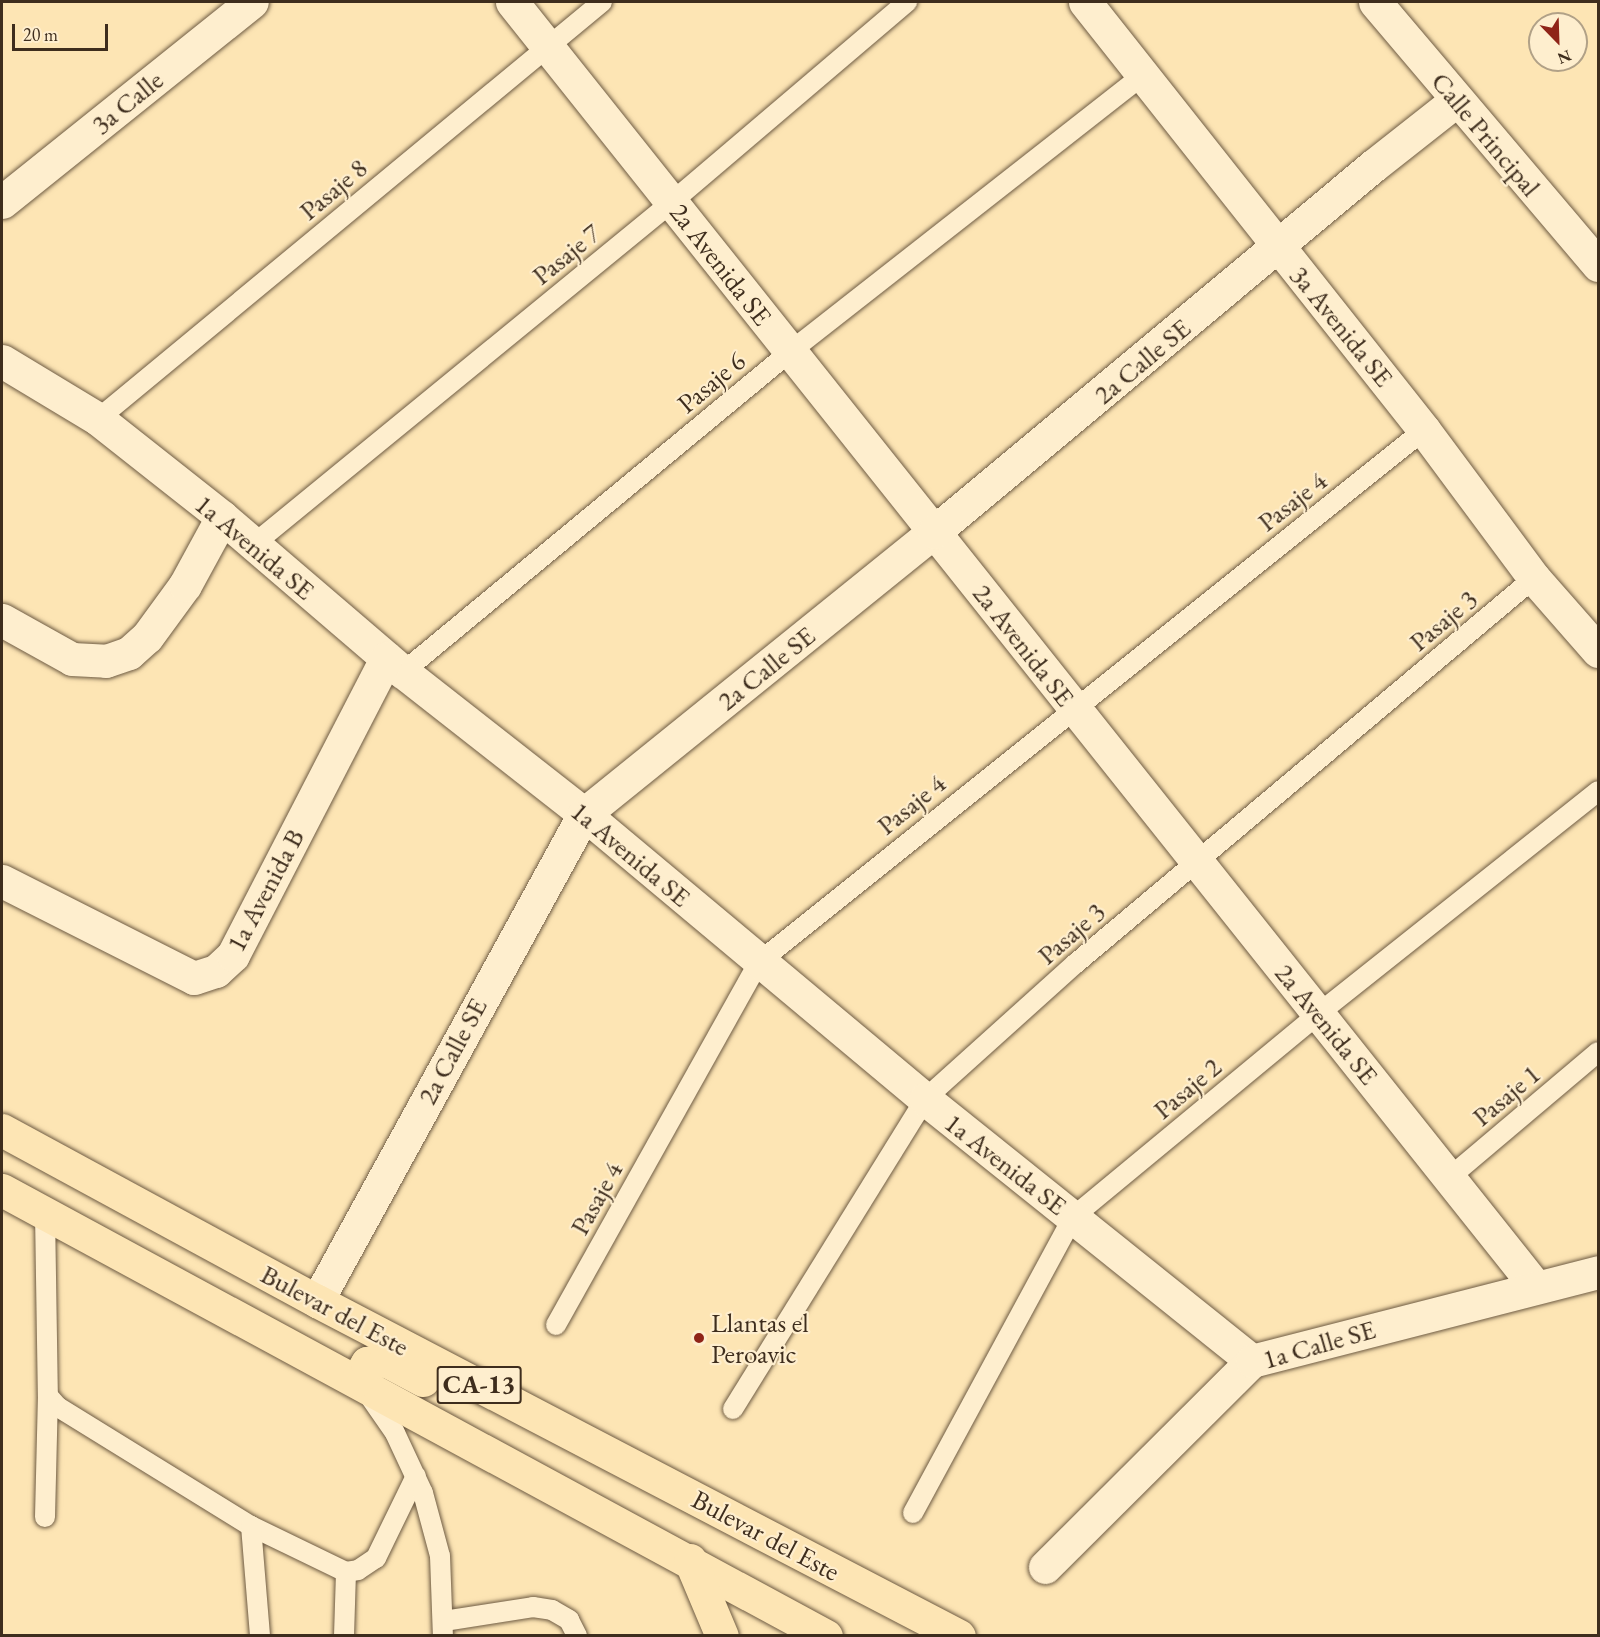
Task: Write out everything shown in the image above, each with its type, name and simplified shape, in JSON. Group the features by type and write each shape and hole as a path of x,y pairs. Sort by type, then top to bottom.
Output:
{"highway":[{"name":"Bulevar del Este","path":"2,1130 317,1301 959,1635"},
{"name":"Bulevar del Este","path":"2,1190 826,1635"},
{"path":"357,1380 367,1363 385,1360 632,1485 712,1507"},
{"path":"690,1560 722,1635"}],"street":[{"name":"3a Calle","path":"2,202 252,2"},
{"name":"2a Avenida SE","path":"512,2 1536,1287"},
{"name":"3a Avenida SE","path":"1085,2 1424,430 1534,578 1599,651"},
{"name":"Calle Principal","path":"1375,2 1599,265"},
{"name":"2a Calle SE","path":"317,1301 584,814 934,532 1279,248 1373,166 1457,100"},
{"name":"1a Avenida SE","path":"2,361 98,419 222,517 395,665 584,814 925,1099 1251,1361"},
{"path":"2,620 72,660 106,661 129,653 147,637 185,585 222,517"},
{"name":"1a Avenida B","path":"2,881 194,978 216,971 233,955 395,665"},
{"name":"1a Calle SE","path":"1045,1566 1251,1361 1599,1272"}],"lane":[{"name":"Pasaje 8","path":"98,419 602,2"},
{"name":"Pasaje 7","path":"254,544 672,202 907,2"},
{"name":"Pasaje 6","path":"395,665 1144,74"},
{"name":"Pasaje 4","path":"556,1325 759,962 1424,430"},
{"name":"Pasaje 3","path":"734,1409 925,1099 1197,862 1534,578"},
{"name":"Pasaje 2","path":"913,1513 1073,1217 1318,1014 1599,792"},
{"name":"Pasaje 1","path":"1449,1178 1599,1052"},
{"path":"45,1213 48,1396 45,1517"},
{"path":"357,1380 395,1433 416,1476 440,1556 444,1628 533,1607 552,1610 569,1620 577,1635"},
{"path":"48,1396 58,1407 251,1526 346,1572 358,1570 376,1558 416,1476"},
{"path":"251,1526 260,1635"},
{"path":"344,1635 346,1572"}],"place":[{"name":"Llantas el Peroavic","path":"699,1338"}]}
